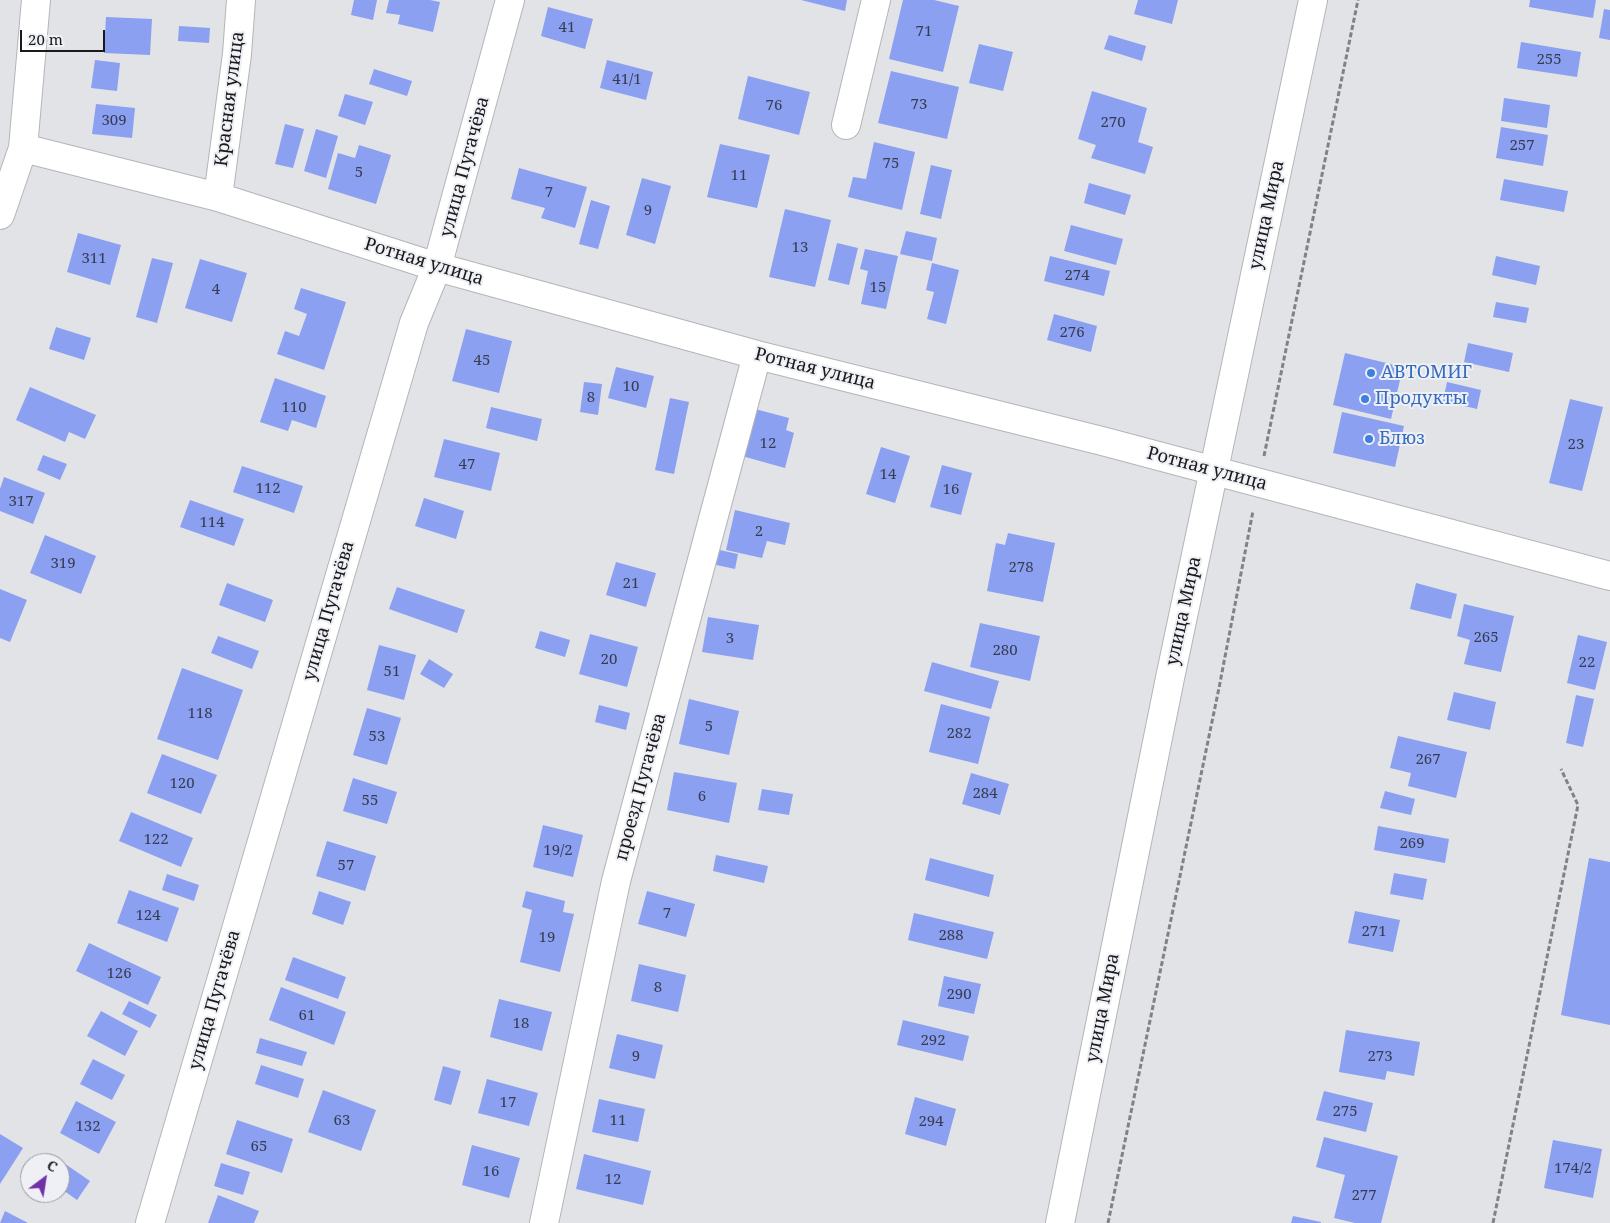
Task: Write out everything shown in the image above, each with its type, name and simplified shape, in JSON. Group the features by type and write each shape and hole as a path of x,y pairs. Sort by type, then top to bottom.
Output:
{"street":[{"path":"0,215 23,148 36,0"},
{"name":"Красная улица","path":"218,197 237,54 241,0"},
{"name":"улица Пугачёва","path":"150,1223 414,323 437,268 510,0"},
{"path":"846,125 876,0"},
{"name":"улица Мира","path":"1060,1223 1168,688 1313,0"},
{"name":"Ротная улица","path":"23,148 218,197 437,268 756,355 1083,436 1610,576"},
{"name":"проезд Пугачёва","path":"544,1223 616,881 756,355"}],"path":[{"path":"1108,1223 1219,688 1258,482 1358,0"},
{"path":"1494,1223 1578,805 1561,769"}],"building":[{"path":"354,0 377,0 373,20 351,15"},
{"path":"389,0 430,0 440,2 433,32 398,24 400,15 386,13"},
{"path":"801,0 847,0 845,11"},
{"path":"903,0 934,0 959,6 943,72 889,59"},
{"path":"1138,0 1178,0 1172,24 1134,14"},
{"path":"1530,0 1596,0 1593,18 1529,7"},
{"path":"548,7 593,19 585,49 541,36"},
{"path":"1604,9 1610,10 1610,40 1599,38"},
{"path":"106,17 152,19 150,55 104,53"},
{"path":"179,26 210,28 209,43 178,41"},
{"path":"1109,35 1146,46 1142,61 1104,49"},
{"path":"1521,42 1581,52 1577,77 1517,68"},
{"path":"979,44 1013,52 1003,91 969,83"},
{"path":"95,60 120,63 117,91 91,88"},
{"path":"607,60 653,72 646,100 600,88"},
{"path":"374,69 412,81 407,96 369,84"},
{"path":"891,71 959,87 947,139 878,123"},
{"path":"748,76 810,92 799,135 738,119"},
{"path":"1092,91 1147,108 1138,142 1153,147 1145,174 1091,158 1096,145 1078,139"},
{"path":"345,94 373,102 365,125 338,116"},
{"path":"1504,98 1550,105 1547,128 1501,121"},
{"path":"96,104 135,108 132,138 92,134"},
{"path":"285,124 304,129 293,168 275,164"},
{"path":"1501,127 1548,135 1543,166 1496,158"},
{"path":"316,129 338,136 326,178 304,171"},
{"path":"874,142 915,152 902,210 848,197 853,177 866,179"},
{"path":"720,144 770,155 757,208 707,197"},
{"path":"359,145 391,155 376,204 328,189 338,153 355,158"},
{"path":"931,165 952,170 941,219 920,214"},
{"path":"519,168 587,187 575,228 541,218 545,208 511,199"},
{"path":"642,178 671,186 655,244 626,235"},
{"path":"1504,179 1568,191 1564,212 1500,200"},
{"path":"1089,183 1131,195 1125,215 1084,203"},
{"path":"591,200 610,206 598,249 579,244"},
{"path":"785,209 831,220 815,287 769,277"},
{"path":"1071,225 1123,239 1116,265 1064,251"},
{"path":"906,231 937,238 932,261 900,254"},
{"path":"78,233 121,245 110,285 67,272"},
{"path":"837,243 858,248 849,285 828,280"},
{"path":"865,249 898,256 886,309 861,304 868,271 860,269"},
{"path":"1050,256 1110,271 1104,296 1044,281"},
{"path":"1496,256 1540,266 1536,285 1492,275"},
{"path":"152,258 173,263 157,323 136,317"},
{"path":"200,259 247,273 232,322 185,308"},
{"path":"932,263 959,270 946,324 927,319 934,292 926,290"},
{"path":"301,288 346,302 324,370 277,354 285,331 299,336 307,314 294,309"},
{"path":"1496,302 1529,308 1526,323 1493,317"},
{"path":"1054,314 1097,326 1091,352 1047,340"},
{"path":"56,327 91,338 84,360 49,349"},
{"path":"466,329 512,341 499,393 452,381"},
{"path":"1468,343 1513,353 1509,372 1464,362"},
{"path":"1345,353 1403,367 1391,419 1333,405"},
{"path":"616,367 654,376 646,408 608,398"},
{"path":"275,378 326,396 316,428 292,420 288,431 260,422"},
{"path":"584,382 602,384 598,415 580,412"},
{"path":"1447,382 1481,390 1477,409 1443,401"},
{"path":"30,387 96,415 85,439 69,432 65,442 16,420"},
{"path":"670,398 689,402 674,474 655,470"},
{"path":"1570,399 1603,407 1582,491 1549,483"},
{"path":"491,407 542,419 537,441 486,428"},
{"path":"755,409 789,418 786,430 794,433 785,468 742,456"},
{"name":"Блюз","path":"1342,412 1404,426 1395,467 1333,453"},
{"path":"444,439 500,453 491,491 434,477"},
{"path":"881,447 910,456 895,503 866,494"},
{"path":"43,455 67,464 60,480 37,470"},
{"path":"942,465 972,473 961,515 930,507"},
{"path":"242,466 303,486 294,513 233,492"},
{"path":"4,477 45,493 33,524 0,511 0,489"},
{"path":"424,498 464,511 456,539 415,526"},
{"path":"190,500 244,519 234,546 180,527"},
{"path":"735,510 790,523 785,545 767,541 762,558 726,550"},
{"path":"1008,533 1055,543 1043,602 987,591 996,543 1005,545"},
{"path":"45,535 96,556 81,594 30,573"},
{"path":"715,549 738,554 735,569 712,564"},
{"path":"616,562 656,573 646,607 606,595"},
{"path":"227,583 273,600 265,622 219,605"},
{"path":"1416,583 1457,594 1451,619 1410,609"},
{"path":"397,587 465,610 457,633 389,609"},
{"path":"0,589 27,600 10,642 0,638"},
{"path":"1464,604 1514,616 1501,672 1464,664 1470,640 1457,636"},
{"path":"708,617 759,625 753,660 702,652"},
{"path":"980,623 1040,636 1030,681 970,667"},
{"path":"540,631 570,640 565,657 535,648"},
{"path":"590,634 638,647 627,687 579,674"},
{"path":"1578,635 1607,642 1595,690 1567,683"},
{"path":"218,636 259,651 252,669 211,653"},
{"path":"379,645 416,655 404,700 367,690"},
{"path":"429,659 453,674 444,688 420,674"},
{"path":"932,662 999,681 991,709 924,691"},
{"path":"182,668 243,690 218,760 157,739"},
{"path":"1454,692 1496,702 1490,730 1447,720"},
{"path":"1576,695 1594,699 1583,747 1566,743"},
{"path":"689,699 739,711 729,755 679,744"},
{"path":"941,704 990,717 978,764 929,752"},
{"path":"599,705 630,713 626,730 595,722"},
{"path":"367,708 401,718 387,765 353,755"},
{"path":"1398,736 1467,752 1456,798 1408,786 1411,773 1390,768"},
{"path":"162,754 217,775 201,814 147,793"},
{"path":"674,772 737,783 729,823 667,810"},
{"path":"971,773 1009,784 1000,815 962,804"},
{"path":"353,778 397,792 387,824 343,811"},
{"path":"762,789 793,794 789,815 758,810"},
{"path":"1385,791 1415,799 1411,815 1380,808"},
{"path":"131,812 193,838 181,867 119,841"},
{"path":"543,825 583,835 573,877 533,867"},
{"path":"1378,826 1449,839 1445,863 1374,850"},
{"path":"327,841 376,856 365,891 316,876"},
{"path":"716,855 768,866 764,883 713,871"},
{"path":"930,858 994,875 989,897 925,880"},
{"path":"1589,858 1610,862 1610,1025 1561,1015"},
{"path":"1394,873 1427,879 1423,900 1390,894"},
{"path":"167,874 199,885 194,901 162,890"},
{"path":"129,890 179,908 167,942 117,923"},
{"path":"319,891 351,902 343,925 312,914"},
{"path":"526,891 565,901 563,912 574,914 560,972 520,962 532,910 522,907"},
{"path":"647,891 695,904 686,937 638,924"},
{"path":"1355,911 1400,920 1393,952 1348,943"},
{"path":"914,913 994,932 987,959 908,940"},
{"path":"89,943 161,977 148,1005 76,971"},
{"path":"293,957 346,977 338,999 285,980"},
{"path":"639,964 686,975 678,1012 631,1001"},
{"path":"944,976 981,984 974,1014 938,1006"},
{"path":"281,987 346,1012 334,1045 269,1020"},
{"path":"499,999 552,1012 542,1051 490,1037"},
{"path":"129,1001 157,1015 150,1028 122,1014"},
{"path":"101,1011 138,1031 125,1056 87,1036"},
{"path":"903,1020 969,1036 963,1061 897,1045"},
{"path":"1346,1030 1420,1042 1414,1076 1387,1071 1385,1080 1339,1072"},
{"path":"617,1034 663,1045 655,1079 609,1068"},
{"path":"260,1038 307,1052 302,1066 256,1053"},
{"path":"93,1059 125,1075 112,1100 80,1084"},
{"path":"261,1065 304,1079 298,1098 255,1084"},
{"path":"443,1066 461,1071 451,1105 434,1100"},
{"path":"487,1079 538,1093 529,1126 478,1113"},
{"path":"323,1090 376,1110 361,1151 308,1132"},
{"path":"1324,1091 1373,1103 1366,1132 1316,1120"},
{"path":"915,1097 956,1109 946,1146 905,1134"},
{"path":"599,1099 645,1109 638,1142 592,1132"},
{"path":"76,1101 116,1122 99,1154 60,1133"},
{"path":"237,1120 293,1139 282,1173 226,1154"},
{"path":"0,1134 23,1148 0,1184"},
{"path":"1324,1137 1398,1156 1381,1223 1355,1223 1334,1218 1345,1175 1316,1167"},
{"path":"1553,1140 1602,1149 1593,1198 1544,1188"},
{"path":"472,1145 520,1158 509,1198 462,1185"},
{"path":"584,1154 651,1171 643,1205 576,1189"},
{"path":"221,1163 250,1172 243,1195 214,1186"},
{"path":"70,1167 90,1181 77,1200 70,1195"},
{"path":"218,1195 259,1211 254,1223 208,1223"},
{"path":"5,1211 28,1223 0,1223"},
{"path":"1293,1216 1321,1222 1321,1223 1291,1223"}],"place":[{"name":"АВТОМИГ","path":"1371,373"},
{"name":"Продукты","path":"1365,399"},
{"name":"Блюз","path":"1369,439"}]}
